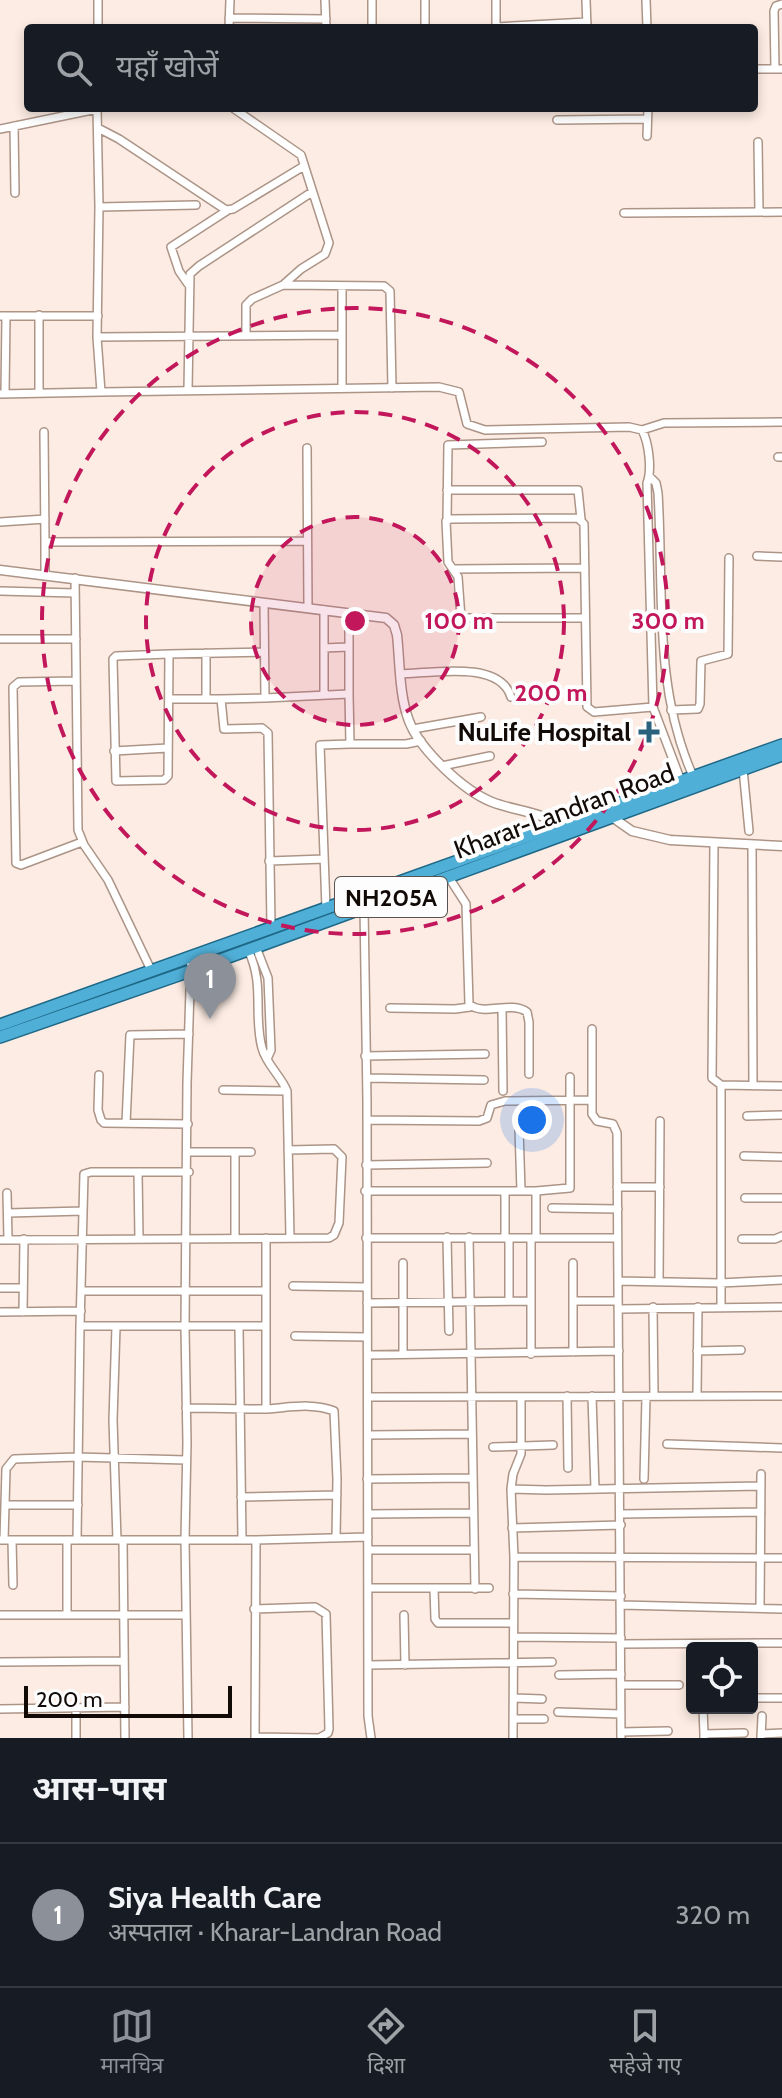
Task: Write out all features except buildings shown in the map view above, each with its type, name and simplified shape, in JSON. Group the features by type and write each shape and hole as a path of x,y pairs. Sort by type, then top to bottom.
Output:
{"highway":[{"name":"NH205A","path":"0,1025 271,926 326,908 362,902 782,745"},
{"name":"Kharar-Landran Road","path":"0,1037 252,948 362,902 448,876 563,829 612,817 675,787 782,755"}],"street":[{"path":"98,0 98,24"},
{"path":"229,24 230,0"},
{"path":"229,18 326,24 325,0"},
{"path":"372,0 372,24"},
{"path":"425,0 425,24"},
{"path":"496,0 496,24"},
{"path":"586,0 587,24"},
{"path":"646,0 647,24"},
{"path":"778,69 774,11 776,6 782,4"},
{"path":"0,129 79,112"},
{"path":"97,112 97,337 101,392"},
{"path":"239,112 299,153 329,243 325,254 283,285 248,302 246,335"},
{"path":"647,136 648,112"},
{"path":"557,120 647,119"},
{"path":"14,126 15,193"},
{"path":"98,128 228,210"},
{"path":"758,142 759,212"},
{"path":"188,284 179,271 171,247 304,166"},
{"path":"188,390 190,274 312,192"},
{"path":"99,207 196,205"},
{"path":"624,213 782,212"},
{"path":"283,285 381,285 390,291 392,388"},
{"path":"342,286 342,388"},
{"path":"39,315 39,393"},
{"path":"98,316 3,316 2,394 451,388 462,396 467,424 485,430 629,427 642,430 664,423 782,422"},
{"path":"97,337 342,335"},
{"path":"642,430 646,438 650,477 647,483 653,707 675,787"},
{"path":"44,432 45,575"},
{"path":"542,442 448,445 448,562 458,577 461,618 585,618"},
{"path":"307,448 308,608"},
{"path":"650,477 656,483 658,493 663,643 671,710 680,747 693,776"},
{"path":"447,490 578,490 584,524 587,702 590,711 653,707"},
{"path":"0,522 45,519"},
{"path":"447,520 581,519"},
{"path":"45,542 307,541"},
{"path":"757,556 782,557"},
{"path":"671,710 698,709 701,661 728,654 729,558"},
{"path":"455,569 585,568"},
{"path":"0,570 386,618 397,635 406,712 421,741 442,766 475,795 563,829"},
{"path":"75,578 78,830 82,842 103,870 151,970"},
{"path":"0,591 75,593"},
{"path":"264,603 265,698"},
{"path":"324,610 324,695"},
{"path":"349,613 350,744"},
{"path":"0,639 76,639"},
{"path":"324,648 348,647"},
{"path":"169,654 167,778 119,782 114,777 114,657 169,654 264,652"},
{"path":"206,653 206,699"},
{"path":"401,674 483,673 502,681 511,697"},
{"path":"75,681 19,682 13,687 16,863 21,865 82,842"},
{"path":"169,699 349,694"},
{"path":"221,699 224,729 262,728 268,733 271,926"},
{"path":"413,729 481,717"},
{"path":"326,908 320,745 421,741"},
{"path":"114,751 168,748"},
{"path":"442,766 490,756"},
{"path":"743,769 749,831"},
{"path":"612,817 639,834 670,840 782,846"},
{"path":"714,844 711,1072 714,1081 721,1085 782,1086"},
{"path":"752,846 753,1086"},
{"path":"269,861 324,859"},
{"path":"448,876 466,904 470,1007"},
{"path":"362,902 367,1078 368,1716 371,1738"},
{"path":"252,948 268,984 271,1050 267,1059 282,1078 287,1091 290,1238"},
{"path":"188,957 193,970 189,1034 185,1327 188,1738"},
{"path":"390,1008 519,1008 528,1016 529,1074"},
{"path":"502,1008 503,1091"},
{"path":"592,1029 594,1119 613,1124 616,1129 621,1735 668,1731"},
{"path":"126,1123 130,1035 189,1034"},
{"path":"365,1056 485,1054"},
{"path":"99,1075 98,1110 101,1120 188,1124"},
{"path":"365,1191 568,1189 571,1185 570,1077"},
{"path":"367,1078 484,1080"},
{"path":"721,1085 721,1307"},
{"path":"223,1090 287,1091"},
{"path":"367,1120 479,1121 487,1118 491,1105 500,1102 592,1100"},
{"path":"747,1116 782,1115"},
{"path":"659,1282 660,1121"},
{"path":"519,1129 521,1191"},
{"path":"7,1193 4,1240 329,1238 337,1231 342,1157 334,1149 288,1150"},
{"path":"188,1152 251,1152"},
{"path":"235,1152 235,1238"},
{"path":"744,1156 782,1157"},
{"path":"366,1165 487,1163"},
{"path":"77,1540 82,1180 87,1172 189,1172"},
{"path":"138,1172 139,1239"},
{"path":"617,1187 660,1187"},
{"path":"505,1191 509,1301"},
{"path":"531,1354 530,1301 536,1191"},
{"path":"745,1198 782,1198"},
{"path":"552,1208 618,1209"},
{"path":"8,1213 83,1211"},
{"path":"742,1239 775,1239 782,1236"},
{"path":"447,1237 449,1331"},
{"path":"469,1237 475,1589"},
{"path":"266,1238 266,1409"},
{"path":"366,1238 617,1238"},
{"path":"23,1312 24,1239"},
{"path":"403,1263 403,1353"},
{"path":"573,1263 573,1352"},
{"path":"618,1281 720,1283 782,1280"},
{"path":"293,1286 367,1287"},
{"path":"0,1288 23,1288"},
{"path":"81,1291 265,1291"},
{"path":"367,1303 530,1301"},
{"path":"573,1301 653,1307 782,1307"},
{"path":"644,1479 653,1307"},
{"path":"697,1395 698,1307"},
{"path":"0,1312 81,1311"},
{"path":"80,1326 265,1326"},
{"path":"116,1327 114,1458 124,1615 125,1738"},
{"path":"239,1328 242,1539"},
{"path":"295,1336 367,1337"},
{"path":"697,1351 741,1350"},
{"path":"368,1355 619,1351"},
{"path":"567,1396 568,1468"},
{"path":"592,1396 595,1489"},
{"path":"368,1397 782,1396"},
{"path":"513,1738 514,1557 511,1489 522,1446 521,1397"},
{"path":"186,1408 310,1407 334,1411 336,1538"},
{"path":"368,1435 471,1434"},
{"path":"667,1444 782,1448"},
{"path":"493,1447 553,1445"},
{"path":"13,1585 6,1540 5,1505 6,1469 10,1461 19,1458 77,1457 186,1460"},
{"path":"760,1608 761,1474"},
{"path":"367,1479 472,1478"},
{"path":"511,1489 761,1486"},
{"path":"241,1497 337,1495"},
{"path":"5,1505 78,1505"},
{"path":"621,1514 761,1512"},
{"path":"368,1514 473,1513"},
{"path":"512,1528 621,1525"},
{"path":"6,1540 368,1537"},
{"path":"67,1540 67,1613"},
{"path":"254,1609 321,1609 326,1614 329,1636 328,1733 319,1738 255,1738 257,1670 254,1609 256,1540"},
{"path":"369,1550 474,1550"},
{"path":"514,1557 782,1558"},
{"path":"368,1588 489,1588"},
{"path":"434,1589 435,1619 438,1623 513,1623"},
{"path":"513,1594 782,1609"},
{"path":"0,1615 186,1615"},
{"path":"404,1615 405,1665"},
{"path":"514,1637 686,1645"},
{"path":"758,1644 782,1643"},
{"path":"0,1662 124,1661"},
{"path":"368,1665 552,1662"},
{"path":"559,1675 621,1674"},
{"path":"621,1685 679,1685"},
{"path":"514,1698 542,1699"},
{"path":"758,1698 782,1698"},
{"path":"0,1709 125,1707"},
{"path":"76,1709 76,1738"},
{"path":"558,1712 621,1714"},
{"path":"703,1714 704,1736 744,1733"},
{"path":"762,1716 761,1736 782,1733"},
{"path":"513,1719 544,1719"}],"place":[{"name":"NuLife Hospital","path":"649,732"},
{"name":"Siya Health Care","path":"210,1019"}]}
